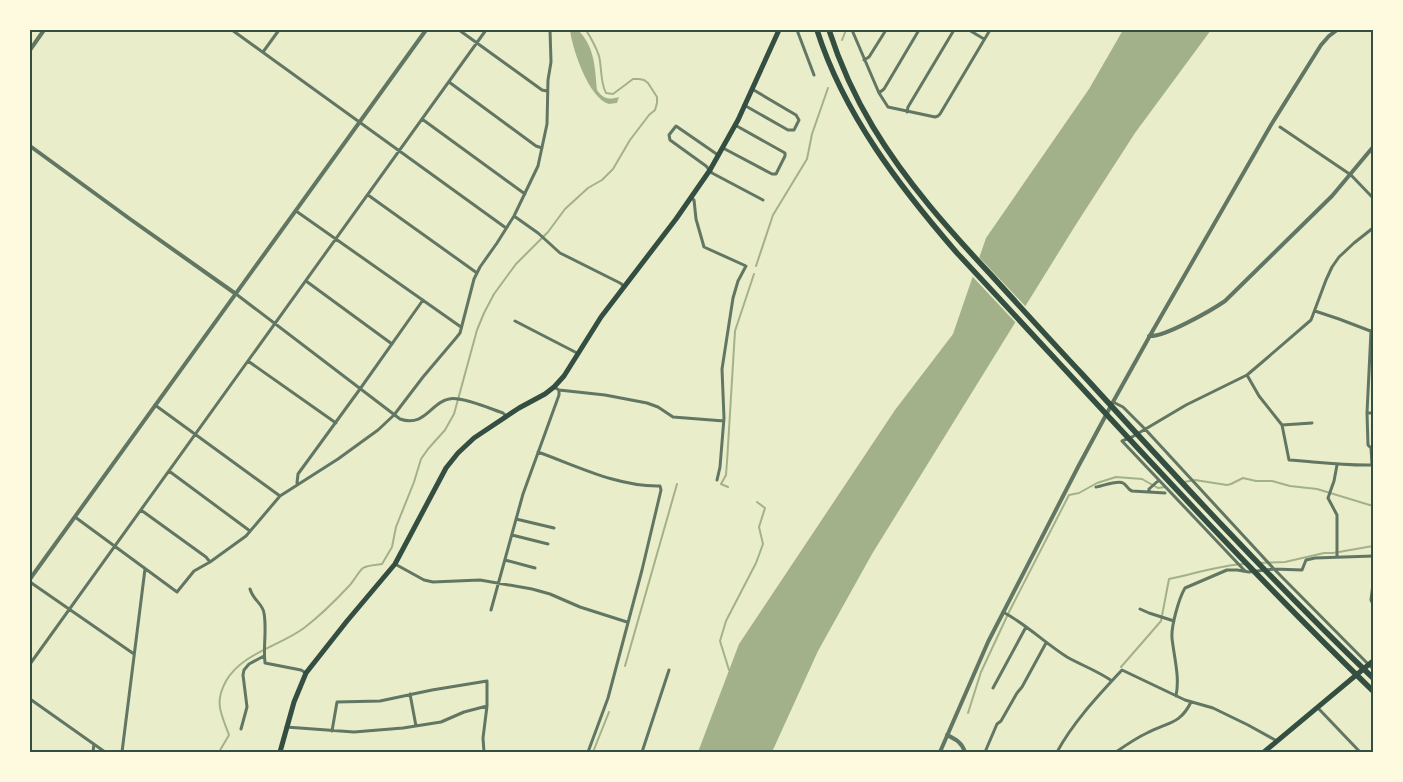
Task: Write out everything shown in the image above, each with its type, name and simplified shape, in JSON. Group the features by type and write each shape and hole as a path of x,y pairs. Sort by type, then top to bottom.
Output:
{"highway":[{"path":"817,30 845,97 870,140 896,178 932,224 1194,509 1274,593 1373,691"},
{"path":"829,30 845,72 872,126 901,170 942,221 1114,409 1305,611 1373,678"}],"main road":[{"path":"280,752 298,690 306,673 395,564 414,531 442,474 458,453 474,438 506,416 556,389 601,317 658,244 719,156 778,30"},
{"path":"1264,752 1372,665"}],"street":[{"path":"30,50 44,30"},
{"path":"232,30 506,228"},
{"path":"263,52 279,30"},
{"path":"134,654 30,581 426,30"},
{"path":"459,30 542,90 548,91"},
{"path":"30,664 486,30"},
{"path":"75,517 177,592 194,571 234,545 250,531 280,496 338,459 378,430 394,415 456,338 477,273 514,216 538,166 547,124 551,62 550,30"},
{"path":"797,30 814,76"},
{"path":"852,30 879,93 888,108 934,117 938,116 990,30"},
{"path":"864,60 869,57 886,30"},
{"path":"879,93 884,89 919,30"},
{"path":"907,112 908,107 954,30"},
{"path":"969,30 984,39"},
{"path":"940,752 973,672 1003,612 1149,336 1303,72 1325,40 1337,30"},
{"path":"449,82 536,146 542,148"},
{"path":"744,105 788,130 794,130 799,120 796,115 752,89"},
{"path":"422,119 525,194"},
{"path":"723,148 772,174 776,174 786,156 785,153 735,125"},
{"path":"719,156 676,126 669,135 670,140 712,173 763,200"},
{"path":"1280,127 1351,175 1373,198"},
{"path":"30,146 236,294 400,420 416,420 448,399 462,400 503,413 506,416"},
{"path":"1149,336 1156,336 1191,320 1225,301 1332,196 1373,147"},
{"path":"368,195 477,273"},
{"path":"691,198 694,200 696,219 704,247 746,266 738,281 733,298 722,369 724,421 717,480"},
{"path":"296,211 461,327"},
{"path":"514,216 538,233 560,253 624,286"},
{"path":"1245,572 1122,441 1186,405 1247,375 1311,320 1332,267 1354,243 1373,228"},
{"path":"306,281 392,344"},
{"path":"298,483 298,474 423,300"},
{"path":"1247,375 1259,396 1282,425 1289,460 1325,462 1337,465 1372,465 1371,448 1368,445 1367,413 1372,332 1315,311"},
{"path":"515,321 577,353"},
{"path":"248,361 336,423"},
{"path":"491,610 516,519 558,395 556,389 605,395 646,403 658,407 673,417 724,421"},
{"path":"1113,402 1123,407 1146,429 1274,569 1372,665"},
{"path":"155,406 280,496"},
{"path":"1367,413 1373,413"},
{"path":"1282,425 1312,423"},
{"path":"538,452 601,476 660,486 661,493 608,698 588,752"},
{"path":"1337,465 1328,498 1336,515 1337,557"},
{"path":"169,472 250,531"},
{"path":"1149,492 1149,489 1159,480"},
{"path":"1096,487 1118,482 1123,483 1130,490 1165,493"},
{"path":"141,510 206,556 210,562"},
{"path":"516,519 554,528"},
{"path":"512,535 548,544"},
{"path":"1176,696 1178,684 1172,636 1174,621 1185,588 1227,570 1249,572 1274,569 1302,570 1306,560 1315,558 1373,556"},
{"path":"505,560 535,568"},
{"path":"395,564 424,580 433,582 478,580 550,594 580,607 627,622"},
{"path":"122,752 145,568"},
{"path":"1373,584 1371,600 1373,604"},
{"path":"250,589 252,596 260,604 264,613 265,663 301,670 306,673"},
{"path":"1140,609 1174,621"},
{"path":"1003,612 1016,619 1067,657 1112,681"},
{"path":"993,688 1026,627"},
{"path":"985,752 997,724 1001,721 1022,687 1046,643"},
{"path":"241,729 248,707 243,675 244,670 249,664 264,656"},
{"path":"642,752 669,670"},
{"path":"1057,752 1081,715 1122,670 1176,696 1213,708 1277,741"},
{"path":"332,731 337,702 380,701 487,681 487,706 483,738 484,752"},
{"path":"410,694 416,726"},
{"path":"30,699 105,752"},
{"path":"1116,752 1147,732 1178,719 1186,712 1191,702"},
{"path":"286,727 354,732 403,728 441,722 464,712 487,706"},
{"path":"1318,708 1360,752"},
{"path":"947,735 958,741 963,746 965,752"},
{"path":"93,752 94,744"}],"shaded area":[{"path":"570,30 578,30 588,43 593,58 597,90 606,98 619,97 617,103 609,104 602,100 588,83 578,60"},
{"path":"1123,30 1211,30 1135,133 1075,226 872,554 818,651 772,752 698,752 739,644 895,410 953,334 986,238 1089,89"}],"pier":[{"path":"977,255 1027,308 1017,324 971,275"}],"waterway":[{"path":"219,752 229,735 220,708 220,696 226,681 242,663 304,628 344,592 363,568 382,564 392,547 396,527 421,459 445,430 454,414 477,330 494,294 516,264 548,232 565,209 613,169 630,140 655,110 657,97 644,80 633,79 613,94 606,93 599,56 586,30"},
{"path":"842,40 846,30"},
{"path":"756,266 773,215 807,159 812,134 828,88"},
{"path":"728,487 721,484 726,475 735,331 754,274"},
{"path":"968,713 981,672 1009,612 1069,495 1079,493 1097,483 1116,477 1142,479 1158,488 1165,487"},
{"path":"1184,482 1195,480 1227,485 1243,478 1256,481 1272,481 1290,486 1317,489 1373,506"},
{"path":"625,666 677,484"},
{"path":"729,670 720,641 726,621 756,563 763,544 759,527 765,508 757,502"},
{"path":"1259,563 1285,562 1324,553 1373,546"},
{"path":"1121,667 1161,621 1169,579 1216,568 1245,564"},
{"path":"593,752 609,712"}]}
